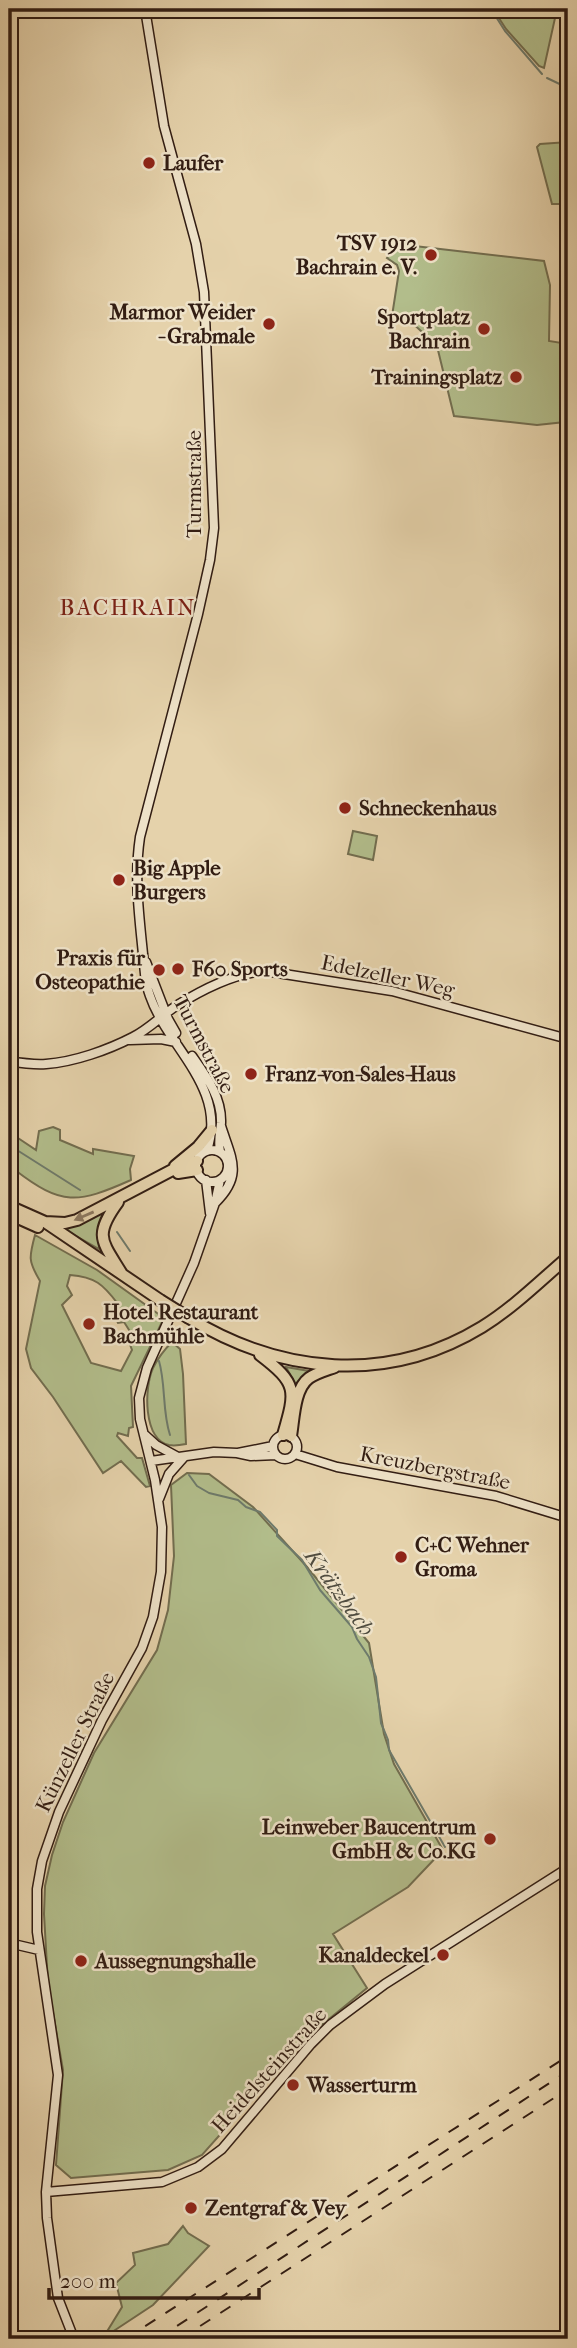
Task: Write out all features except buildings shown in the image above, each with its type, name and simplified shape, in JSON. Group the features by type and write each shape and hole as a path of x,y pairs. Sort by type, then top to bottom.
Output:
{"highway":[{"path":"165,1175 198,1147 216,1127"},
{"path":"45,1222 65,1223 77,1220 178,1167 197,1166"},
{"path":"121,1199 106,1220 102,1237 124,1277"},
{"path":"9,1206 45,1222 91,1252 107,1266"},
{"path":"9,1214 53,1234 225,1339 255,1351 295,1361 338,1366 406,1359 469,1335 502,1314 568,1257"},
{"path":"255,1351 282,1372 290,1384 287,1436"},
{"path":"287,1436 304,1381 312,1375 338,1366"}],"main road":[{"name":"Turmstraße","path":"145,9 164,126 196,244 204,292 214,528 198,614 138,853 137,898 145,982 206,1093 216,1127 208,1150"},
{"name":"Edelzeller Weg","path":"127,1040 180,1004 233,977 265,971 392,991 568,1039"},
{"name":"Turmstraße","path":"163,1016 214,1090 220,1152"},
{"path":"9,1061 40,1065 57,1063 127,1040 161,1039 176,1042"},
{"path":"215,1203 221,1197 234,1169 234,1159 216,1127"},
{"path":"208,1150 226,1156 229,1166 220,1180 210,1213 206,1180 197,1166 203,1153 208,1150"},
{"path":"206,1180 220,1180"},
{"name":"Künzeller Straße","path":"75,2339 58,2298 47,2218 46,2192 58,2075 39,1950 37,1889 49,1837 89,1747 142,1648 153,1617 163,1550 159,1499 139,1412 140,1389 147,1368 187,1283 210,1213"},
{"path":"143,1433 156,1445 182,1456 169,1474 159,1499"},
{"path":"276,1455 273,1446 276,1438 287,1436 296,1442 295,1454"},
{"name":"Kreuzbergstraße","path":"237,1453 273,1446"},
{"name":"Kreuzbergstraße","path":"150,1461 214,1452 251,1456 276,1455 285,1459 295,1454 337,1467 496,1496 568,1518"},
{"name":"Heidelsteinstraße","path":"46,2192 162,2182 198,2167 222,2149 330,2025 385,1984 568,1868"},
{"path":"9,1943 39,1950"}],"green space":[{"path":"493,9 557,9 544,68 539,66 506,29"},
{"path":"568,142 568,204 552,204 537,147 540,144"},
{"name":"Sportplatz Bachrain","path":"397,244 544,261 550,285 549,341 568,344 568,418 565,422 537,425 454,416 437,346 406,317 392,316 399,271 397,265 387,258"},
{"path":"353,831 377,836 373,860 348,854"},
{"path":"53,1127 60,1130 60,1140 93,1154 93,1149 134,1156 130,1169 131,1180 97,1194 70,1198 45,1190 9,1168 9,1132 36,1150 39,1131"},
{"path":"107,1209 98,1230 99,1249 62,1228"},
{"path":"35,1235 97,1270 164,1318 131,1386 133,1427 129,1428 128,1436 118,1433 117,1436 137,1458 142,1458 150,1486 146,1487 121,1461 103,1473 31,1368 26,1349 40,1281 33,1268 31,1254","holes":["70,1275 98,1283 108,1291 118,1304 112,1310 118,1323 124,1322 131,1333 128,1339 132,1350 121,1371 91,1363 62,1305 72,1295 67,1286"]},
{"path":"172,1342 180,1349 186,1444 169,1445 160,1441 154,1433 147,1400 153,1368"},
{"path":"286,1367 309,1371 310,1373 295,1389"},
{"path":"187,1473 209,1474 253,1507 308,1568 369,1643 384,1734 394,1764 443,1850 408,1887 333,1934 367,1988 307,2037 202,2155 168,2170 71,2178 56,2165 63,2070 48,1984 45,1886 63,1822 94,1753 157,1650 168,1610 174,1556 171,1485"},
{"path":"183,2226 188,2233 209,2246 153,2305 103,2338 122,2307 116,2283 135,2265 133,2253 168,2244"}],"waterway":[{"path":"491,9 505,31 542,74"},
{"path":"547,78 568,88"},
{"path":"9,1145 80,1190"},
{"name":"Krätzbach","path":"117,1232 130,1251"},
{"name":"Krätzbach","path":"159,1361 170,1435"},
{"name":"Krätzbach","path":"189,1475 197,1486 209,1493 238,1500 246,1507 260,1512 277,1530 277,1536 302,1560 320,1590 352,1627 369,1657 376,1677 381,1723 389,1750 445,1847"}],"railway":[{"path":"125,2339 568,2056"},
{"path":"157,2339 568,2071"},
{"path":"180,2339 568,2089"}],"place":[{"name":"Laufer","path":"149,163"},
{"name":"TSV 1912 Bachrain e. V.","path":"431,255"},
{"name":"Marmor Weider - Grabmale","path":"269,324"},
{"name":"Sportplatz Bachrain","path":"484,329"},
{"name":"Trainingsplatz","path":"516,377"},
{"name":"Schneckenhaus","path":"345,808"},
{"name":"Big Apple Burgers","path":"119,880"},
{"name":"F60 Sports","path":"178,969"},
{"name":"Praxis für Osteopathie","path":"159,970"},
{"name":"Franz-von-Sales-Haus","path":"251,1074"},
{"name":"Hotel Restaurant Bachmühle","path":"89,1324"},
{"name":"C+C Wehner Groma","path":"401,1557"},
{"name":"Leinweber Baucentrum GmbH & Co.KG","path":"490,1839"},
{"name":"Kanaldeckel","path":"443,1955"},
{"name":"Aussegnungshalle","path":"81,1961"},
{"name":"Wasserturm","path":"293,2085"},
{"name":"Zentgraf & Vey","path":"191,2208"}],"district":[{"name":"BACHRAIN","path":"128,607"}]}
